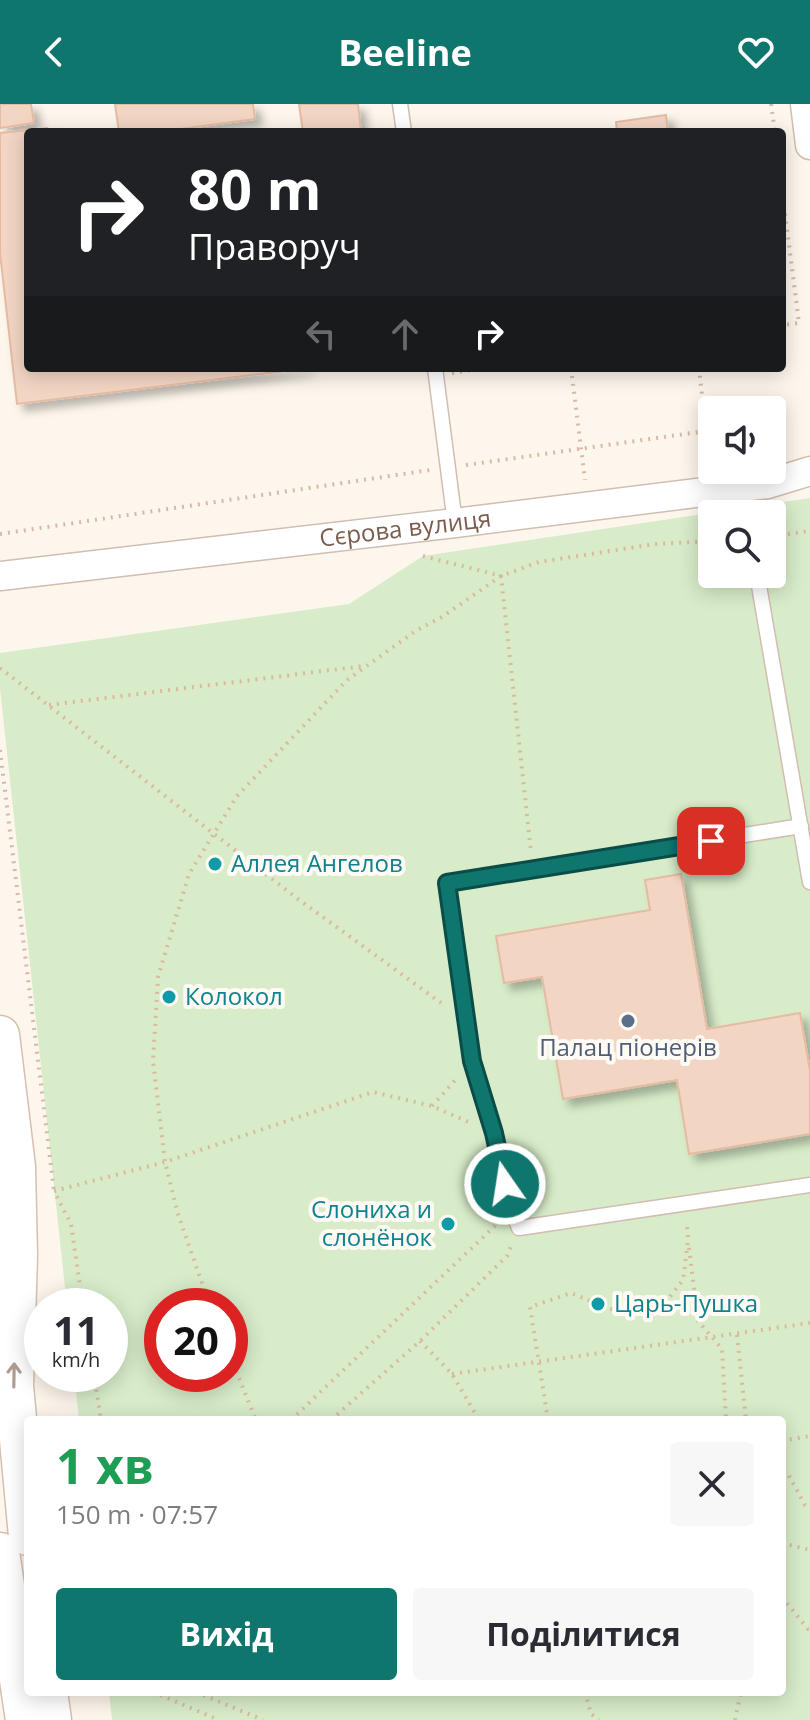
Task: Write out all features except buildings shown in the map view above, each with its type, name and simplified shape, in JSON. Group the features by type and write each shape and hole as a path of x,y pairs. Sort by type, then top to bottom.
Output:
{"main road":[{"path":"0,1035 16,1167 18,1256 14,1386 24,1493"},
{"path":"0,1552 25,1720"},
{"path":"49,1696 52,1720"}],"street":[{"path":"805,104 810,145"},
{"name":"Сєрова вулиця","path":"0,576 589,506 733,497 810,471"}],"lane":[{"path":"400,104 403,128"},
{"path":"435,372 455,523"},
{"path":"759,588 810,882"},
{"path":"801,826 447,883 472,1061 519,1228 810,1185"}],"path":[{"path":"771,104 774,128"},
{"path":"786,221 799,323 786,325"},
{"path":"572,372 589,506"},
{"path":"0,534 706,431 699,372"},
{"path":"700,372 733,497"},
{"path":"786,534 810,531"},
{"path":"204,1288 178,1214 165,1162 153,1061 158,977 189,874 237,796 347,680 501,576 539,562 655,544 698,542"},
{"path":"423,556 501,576"},
{"path":"501,576 533,870"},
{"path":"49,705 367,666"},
{"path":"0,668 298,899 466,1021"},
{"path":"0,750 54,1191 71,1224 80,1288"},
{"path":"432,1106 472,1061"},
{"path":"54,1191 165,1162 373,1092 432,1106 494,1133"},
{"path":"685,1202 698,1321 722,1349 726,1416"},
{"path":"295,1416 499,1222 519,1228 507,1256 420,1341 336,1416"},
{"path":"547,1416 530,1307 571,1293 616,1311 666,1302 683,1280 688,1241"},
{"path":"452,1374 810,1323"},
{"path":"737,1334 746,1416"},
{"path":"420,1341 452,1374 477,1416"},
{"path":"97,1392 100,1416"},
{"path":"245,1392 254,1416"},
{"path":"786,1440 810,1436"},
{"path":"786,1474 810,1509"},
{"path":"786,1544 810,1550"},
{"path":"786,1602 810,1629"},
{"path":"162,1696 219,1720"},
{"path":"206,1696 263,1720"},
{"path":"586,1696 591,1714 599,1720"},
{"path":"735,1720 740,1696"}],"green space":[{"path":"810,498 810,1720 112,1720 109,1696 786,1696 786,1416 79,1416 76,1392 128,1392 128,1288 65,1288 0,688 0,653 349,604 423,556 698,515 698,588 786,588 786,502"}],"place":[{"name":"Аллея Ангелов","path":"215,864"},
{"name":"Колокол","path":"169,997"},
{"name":"Палац піонерів","path":"628,1021"},
{"name":"Слониха и слонёнок","path":"448,1224"},
{"name":"Царь-Пушка","path":"598,1304"}],"route":[{"path":"505,1184 494,1133 472,1061 447,883 711,841"}]}
